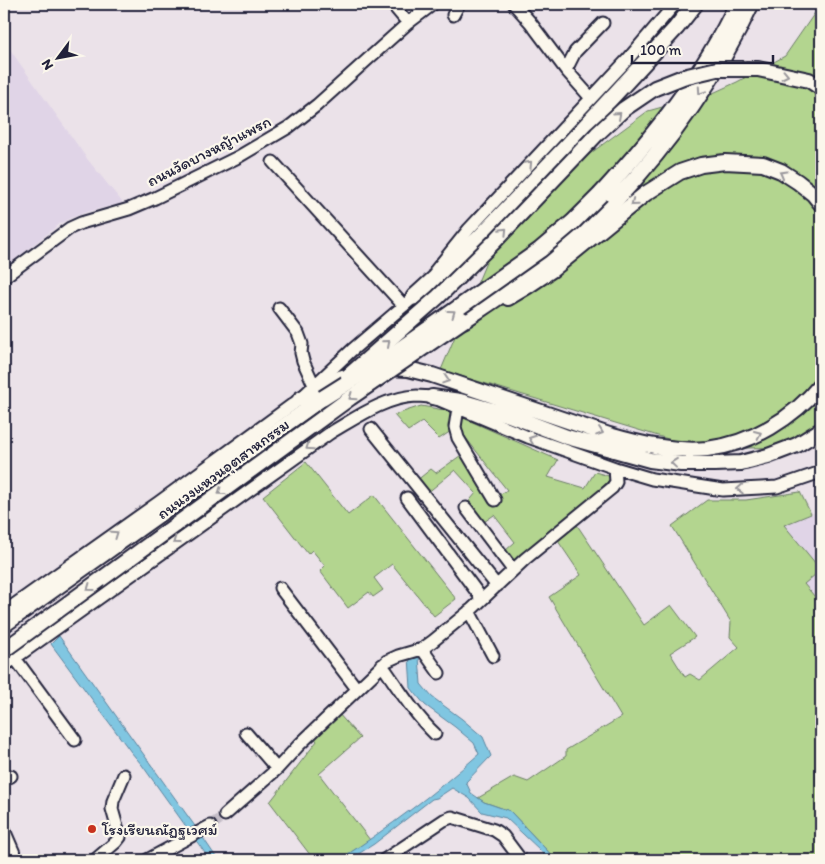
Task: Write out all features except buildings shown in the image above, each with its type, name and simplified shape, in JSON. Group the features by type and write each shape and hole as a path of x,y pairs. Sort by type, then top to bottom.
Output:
{"highway":[{"path":"409,302 478,239 566,147 676,28 694,4"},
{"path":"323,398 430,329 540,250 573,222 634,158 676,104 715,46 737,4"},
{"path":"464,320 550,260 619,197 645,168 687,112 726,53 752,4"}],"main road":[{"name":"ถนนวงแหวนอุตสาหกรรม","path":"4,625 323,398 445,291 496,241 597,134 624,109 655,88 684,76 717,69 758,69 809,80 821,88"},
{"name":"ถนนวงแหวนอุตสาหกรรม","path":"4,650 350,398 464,320 507,298 552,270 644,194 680,172 701,165 725,162 763,164 781,171 798,182 813,194 821,204"},
{"path":"300,399 340,378 356,372 388,368 408,369 635,443 659,447 707,449 734,443 759,434 788,416 815,392 821,384"},
{"path":"432,397 460,402 509,415 567,437 650,460 681,464 741,463 768,456 796,445 821,430"}],"street":[{"path":"392,4 408,23"},
{"name":"ถนนวัดบางหญ้าแพรก","path":"4,277 70,228 129,209 155,198 238,157 289,127 317,105 408,23 433,4"},
{"path":"453,15 459,4"},
{"path":"514,4 566,70 591,98"},
{"path":"4,612 300,399 352,350 409,302 470,229 628,59 675,4"},
{"path":"566,70 575,52 603,23"},
{"path":"273,162 409,302"},
{"path":"280,308 298,333 302,344 301,353 303,360 314,385"},
{"path":"4,666 330,433 377,407 397,399 416,396 432,397 528,437 652,479 723,490 777,487 821,472"},
{"path":"458,408 455,426 458,438 495,500"},
{"path":"371,429 497,586"},
{"path":"225,815 277,769 300,744 382,665 398,656 422,649 469,612 524,559 612,488 616,482 615,468"},
{"path":"407,498 482,599"},
{"path":"466,508 513,570"},
{"path":"280,588 358,688"},
{"path":"469,612 493,656"},
{"path":"4,673 40,640"},
{"path":"422,649 439,673"},
{"path":"17,661 75,740"},
{"path":"382,665 409,705 435,734"},
{"path":"246,733 277,769"},
{"path":"95,860 120,838 112,809 124,775"},
{"path":"384,860 444,820 452,817 499,833 521,860"},
{"path":"146,860 207,828"},
{"path":"4,830 17,860"}],"shaded area":[{"path":"4,41 88,160 123,203 79,214 61,223 4,268"},
{"path":"821,510 821,571 784,525"},
{"path":"821,571 821,604 803,584"}],"green space":[{"path":"821,4 821,420 790,447 707,449 668,439 441,370 495,241 572,167 648,111 713,93 785,56"},
{"path":"421,406 444,410 452,414 451,431 439,439 422,422 408,431 394,415"},
{"path":"461,417 558,460 548,477 585,488 595,472 612,477 588,501 514,562 505,551 515,542 494,515 481,524 466,505 476,493 455,470 426,494 416,481 431,469 436,473 464,453 489,493 501,494 507,490 458,428"},
{"path":"306,462 348,515 374,495 456,599 434,616 392,564 374,578 383,590 373,597 369,592 348,608 320,571 325,566 312,550 308,554 263,496"},
{"path":"800,492 811,514 784,525 821,570 804,584 821,604 821,860 556,860 510,811 478,798 514,777 528,782 566,756 566,750 621,717 549,597 581,575 558,541 577,525 644,625 671,605 695,637 670,653 685,677 690,674 700,680 739,647 730,637 731,622 672,526 707,500 746,500"},
{"path":"338,713 360,738 319,774 370,840 339,860 314,860 270,802 317,741 313,736"}],"water":[{"path":"59,636 218,860 210,860 142,765 51,644"},
{"path":"409,657 419,657 421,684 432,697 483,737 491,756 466,782 471,793 484,802 510,811 556,860 548,860 506,818 482,812 469,798 452,788 437,798 432,799 374,844 349,860 339,860 411,810 479,754 474,743 425,705 411,688"}],"tunnel":[{"path":"210,826 225,815"}],"place":[{"name":"โรงเรียนณัฏฐเวศม์","path":"92,829"}]}
